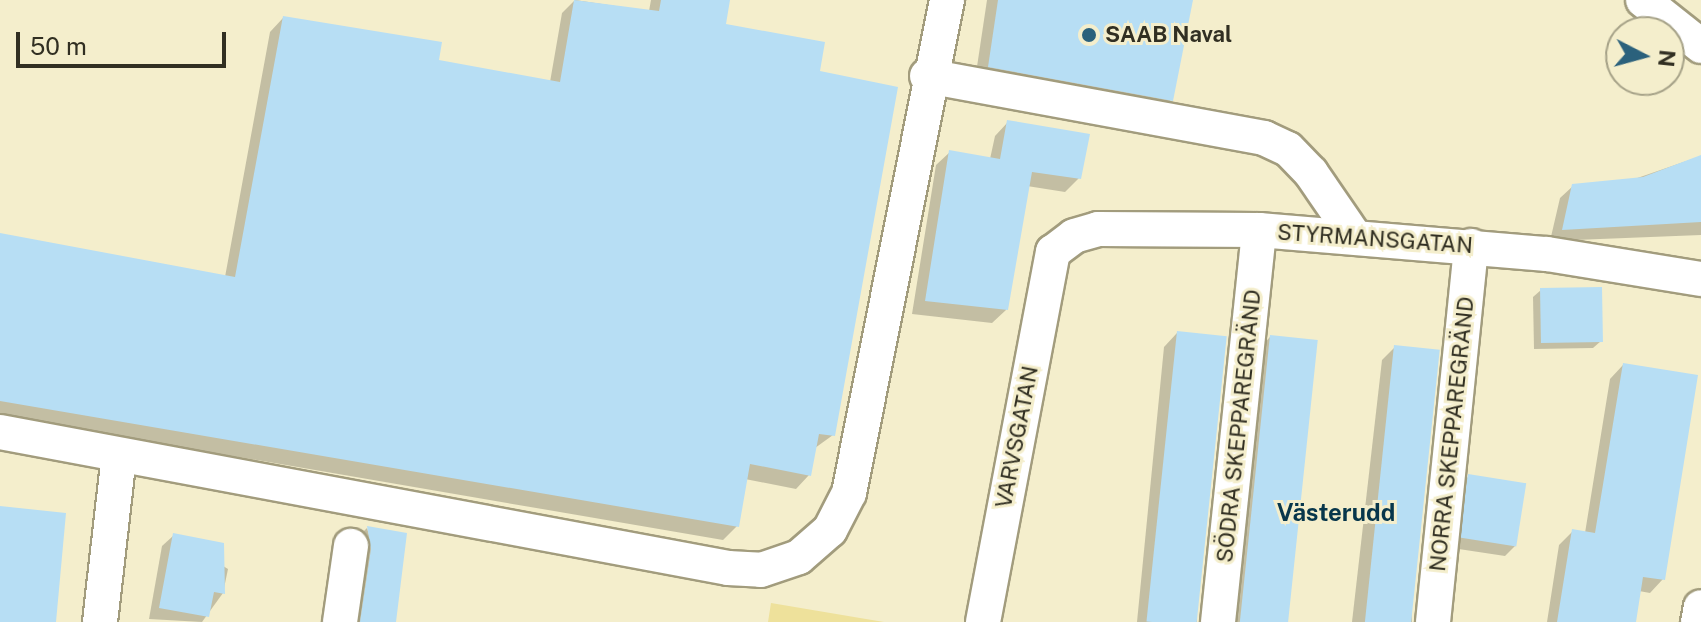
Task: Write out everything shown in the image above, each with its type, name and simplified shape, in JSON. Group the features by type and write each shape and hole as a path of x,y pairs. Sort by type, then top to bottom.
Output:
{"street":[{"path":"0,432 728,568 761,570 799,557 830,530 849,493 927,76 947,0"},
{"path":"1643,0 1701,46"},
{"path":"927,76 1264,138 1288,149 1311,173 1355,237"},
{"name":"STYRMANSGATAN","path":"1053,252 1098,229 1259,230 1471,246 1701,279"},
{"name":"SÖDRA SKEPPAREGRÄND","path":"1218,622 1259,230"},
{"name":"NORRA SKEPPAREGRÄND","path":"1433,622 1471,246"},
{"name":"VARVSGATAN","path":"983,622 1053,252"},
{"path":"100,622 119,455"},
{"path":"340,622 351,546"},
{"path":"1698,622 1701,607"}],"shaded area":[{"path":"771,603 860,618 884,622 768,622"}],"building":[{"path":"574,0 659,11 661,0 730,0 726,24 825,42 820,71 898,87 835,436 819,434 811,476 750,464 739,527 0,401 0,233 235,277 283,16 442,42 439,60 560,82"},
{"name":"SAAB Naval","path":"998,0 1193,0 1173,101 988,67"},
{"path":"1007,120 1090,134 1081,179 1032,172 1008,310 925,301 949,150 1000,159"},
{"path":"1701,155 1701,222 1562,230 1572,184 1643,177"},
{"path":"1602,287 1603,342 1541,343 1540,288"},
{"path":"1177,331 1227,336 1197,622 1146,621"},
{"path":"1270,335 1318,340 1288,622 1240,622"},
{"path":"1394,345 1440,350 1411,622 1365,622"},
{"path":"1623,363 1698,375 1665,580 1643,577 1636,622 1557,622 1572,529 1595,533"},
{"path":"1468,474 1526,483 1516,546 1458,537"},
{"path":"0,506 66,513 56,622 0,622"},
{"path":"367,526 407,533 396,622 360,622 371,549"},
{"path":"173,533 224,543 225,594 214,592 209,617 159,608"}],"place":[{"name":"SAAB Naval","path":"1089,35"}],"district":[{"name":"Västerudd","path":"1336,513"}]}
